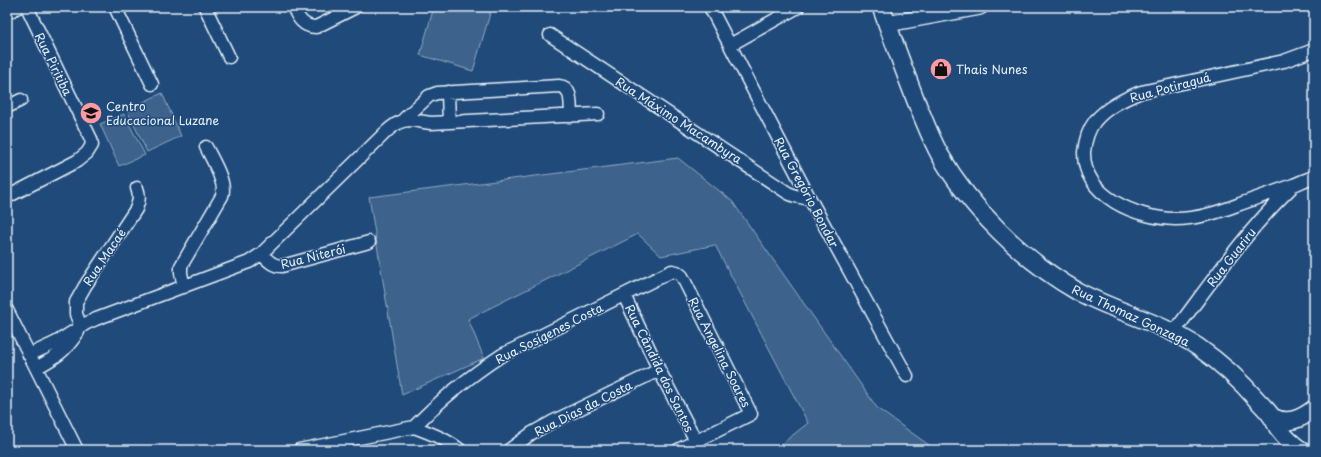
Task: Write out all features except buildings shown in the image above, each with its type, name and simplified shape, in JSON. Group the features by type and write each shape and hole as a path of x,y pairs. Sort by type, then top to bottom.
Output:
{"main road":[{"name":"Rua Thomaz Gonzaga","path":"882,7 927,129 940,155 958,181 1002,234 1053,276 1078,291 1174,332 1220,362 1236,377 1272,417 1278,428 1294,445 1302,450"},
{"path":"1272,417 1279,420 1290,421 1309,412"},
{"path":"1302,450 1299,442 1300,426 1309,412"}],"street":[{"path":"7,13 18,7"},
{"name":"Rua Piritiba","path":"7,197 77,161 88,153 92,145 91,139 27,7"},
{"path":"115,7 152,84"},
{"path":"205,7 229,57"},
{"path":"293,7 305,25 310,27 316,27 356,7"},
{"name":"Rua Gregório Bondar","path":"710,7 810,199 907,376"},
{"path":"730,45 798,7"},
{"path":"887,24 980,7"},
{"name":"Rua Máximo Macambyra","path":"550,35 788,193 810,199"},
{"name":"Rua Potiraguá","path":"1314,50 1284,61 1141,92 1122,100 1105,112 1088,132 1084,143 1084,159 1087,172 1095,185 1105,195 1121,206 1141,214 1157,218 1176,219 1212,214 1314,177"},
{"path":"29,355 55,343 96,319 244,264 261,254 386,132 397,123 404,120 429,96 436,93 448,92 564,86 569,95 571,116"},
{"path":"448,92 449,122"},
{"path":"7,107 21,100"},
{"path":"404,120 431,123 598,114"},
{"path":"184,287 181,266 224,191 222,182 206,147"},
{"name":"Rua Guariru","path":"1174,332 1245,238 1293,185"},
{"name":"Rua Macaé","path":"81,327 76,314 76,302 136,209 139,201 139,195 136,188"},
{"name":"Rua Niterói","path":"261,254 270,263 276,266 282,266 369,242"},
{"name":"Rua Sosígenes Costa","path":"414,427 437,404 490,363 672,271 677,272 682,276 689,290"},
{"name":"Rua Angelina Soares","path":"689,290 751,414 696,441"},
{"name":"Rua Cândida dos Santos","path":"624,295 659,370 696,441"},
{"path":"7,310 77,450"},
{"path":"36,368 59,355 69,345 81,327"},
{"name":"Rua Dias da Costa","path":"509,450 532,433 552,422 659,370"},
{"path":"299,450 414,427 433,434 460,450"},
{"path":"678,450 696,441"}],"shaded area":[{"path":"434,7 492,7 473,71 420,55"},
{"path":"162,93 181,136 147,152 127,110"},
{"path":"124,114 145,155 119,166 100,124"},
{"path":"678,158 732,201 878,409 936,450 781,450 779,446 808,423 715,245 661,256 638,234 468,319 484,358 402,395 369,197"}],"place":[{"name":"Thais Nunes","path":"941,69"},
{"name":"Centro Educacional Luzane","path":"91,113"}]}
